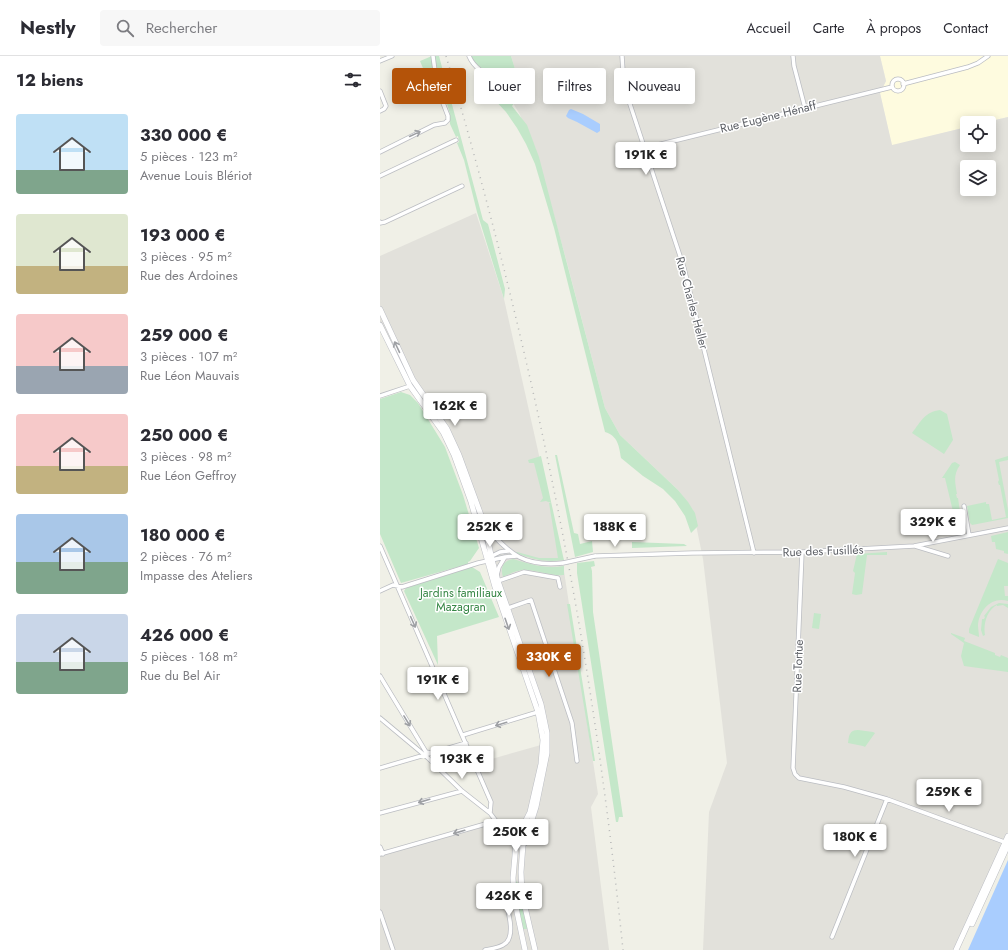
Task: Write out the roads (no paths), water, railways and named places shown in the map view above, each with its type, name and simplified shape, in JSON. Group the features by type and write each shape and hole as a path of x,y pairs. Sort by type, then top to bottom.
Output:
{"street":[{"path":"380,61 392,56"},
{"path":"380,151 434,125 445,123 448,120 448,116 433,77 435,71 433,56"},
{"path":"469,56 478,68"},
{"name":"Rue Charles Heller","path":"622,56 624,86 684,268 754,553"},
{"path":"793,56 794,66 805,108"},
{"name":"Rue Eugène Hénaff","path":"903,84 968,68 988,56"},
{"name":"Rue Eugène Hénaff","path":"892,87 893,82 896,80 901,81 903,84"},
{"name":"Rue Eugène Hénaff","path":"645,148 892,87 899,91 903,88 903,84"},
{"path":"380,91 386,106 380,111"},
{"path":"380,176 456,140"},
{"path":"380,222 462,186"},
{"path":"380,309 382,321 412,380 447,429 459,455 484,526 489,559 498,578 541,704 547,733 548,753 536,807 528,832 528,839 522,844 516,844 510,840 509,833 496,822 490,813 380,718"},
{"path":"380,325 410,386 443,432 454,455 471,502 538,712 543,740 541,764 530,812 526,820 521,825 513,827 509,833"},
{"path":"380,396 410,386"},
{"path":"964,506 969,535"},
{"path":"484,526 500,544 517,556"},
{"name":"Rue des Fusillés","path":"517,556 533,563 549,565 595,556 889,550 1008,528"},
{"path":"933,542 933,547 937,552"},
{"path":"380,546 491,802 490,813"},
{"path":"914,546 948,556"},
{"path":"489,559 500,552 508,551"},
{"name":"Rue Tortue","path":"802,552 793,768 795,774 799,778 887,798"},
{"path":"380,591 393,585 402,587 489,559 517,556"},
{"path":"498,578 499,567 505,557"},
{"path":"498,578 524,572 558,578 560,587"},
{"path":"508,608 530,600 572,723 577,761"},
{"path":"380,676 426,752 431,753"},
{"path":"463,735 538,712"},
{"path":"411,745 417,738"},
{"path":"380,768 466,743"},
{"path":"380,813 462,790"},
{"path":"832,937 887,798 1007,843"},
{"path":"380,847 381,854 496,822"},
{"path":"521,825 524,826 528,832"},
{"path":"960,950 1007,843 1008,836"},
{"path":"956,950 1007,843"},
{"path":"516,844 513,878 514,898 524,946"},
{"path":"522,844 522,894 535,950"},
{"path":"485,950 504,945 508,940 511,925 506,903"},
{"path":"380,912 393,950"},
{"path":"524,946 526,937 532,940"}],"water":[{"path":"571,109 600,124 600,131 597,133 568,118 566,116"},
{"path":"1008,860 1008,950 968,950"}],"railway":[{"path":"446,56 499,248 530,378 558,508 578,620 607,808 623,950"}],"park label":[{"name":"Jardins familiaux Mazagran","path":"461,600"}]}
